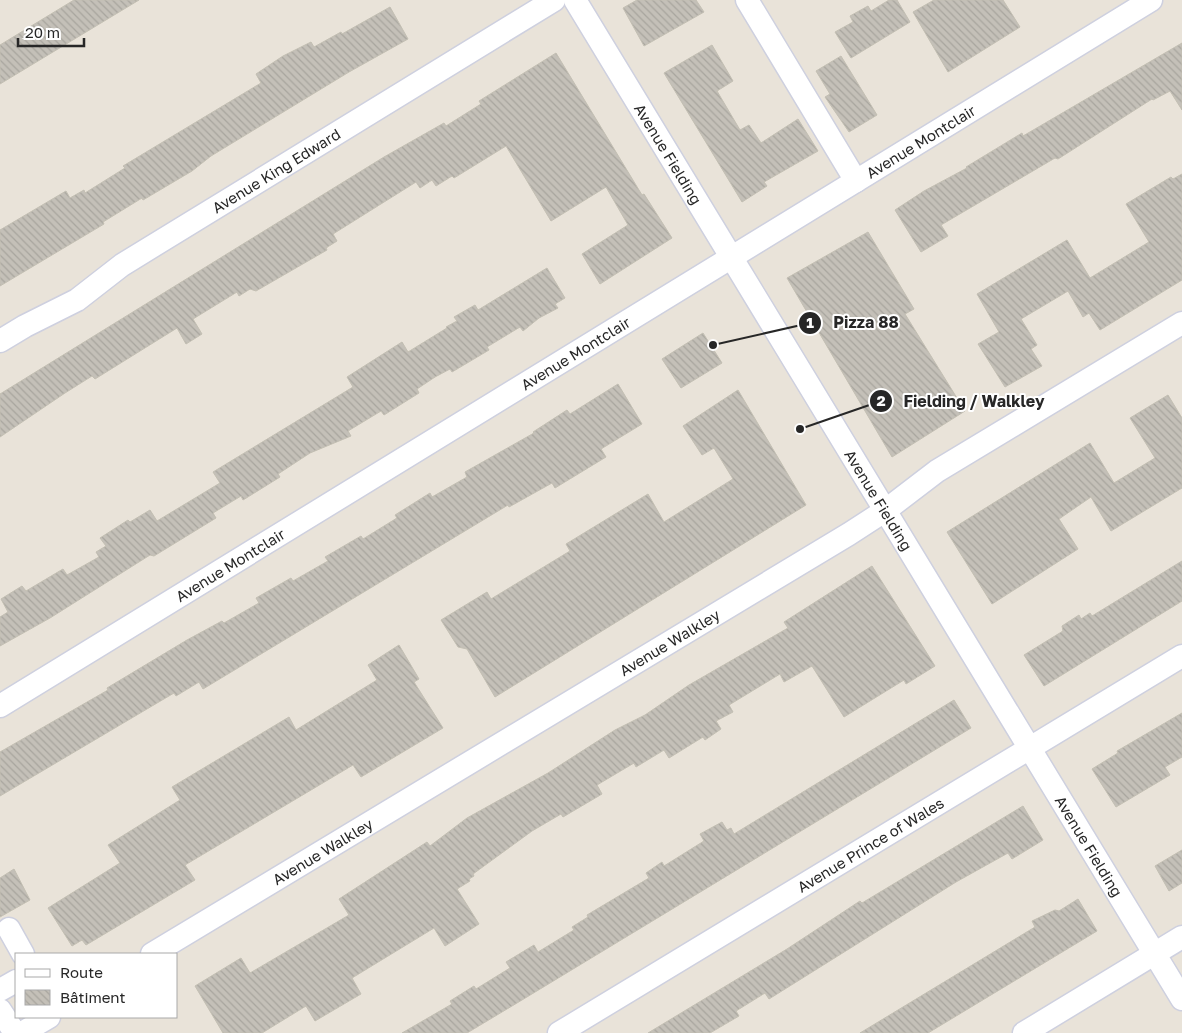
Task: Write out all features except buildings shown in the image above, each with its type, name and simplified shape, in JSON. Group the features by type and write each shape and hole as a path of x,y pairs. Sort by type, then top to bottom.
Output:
{"street":[{"name":"Avenue King Edward","path":"0,341 77,300 122,265 554,0"},
{"name":"Avenue Fielding","path":"575,0 1182,999"},
{"path":"747,0 856,181"},
{"name":"Avenue Montclair","path":"0,706 1151,0"},
{"name":"Avenue Walkley","path":"154,953 886,510 937,471 1182,323"},
{"name":"Avenue Prince of Wales","path":"558,1033 1182,656"},
{"path":"10,930 22,953"},
{"path":"1024,1033 1182,937"},
{"path":"0,990 15,982"},
{"path":"0,1010 15,1033"},
{"path":"22,1033 46,1018"}],"place":[{"name":"Pizza 88","path":"713,345"},
{"name":"Fielding / Walkley","path":"800,429"}]}
